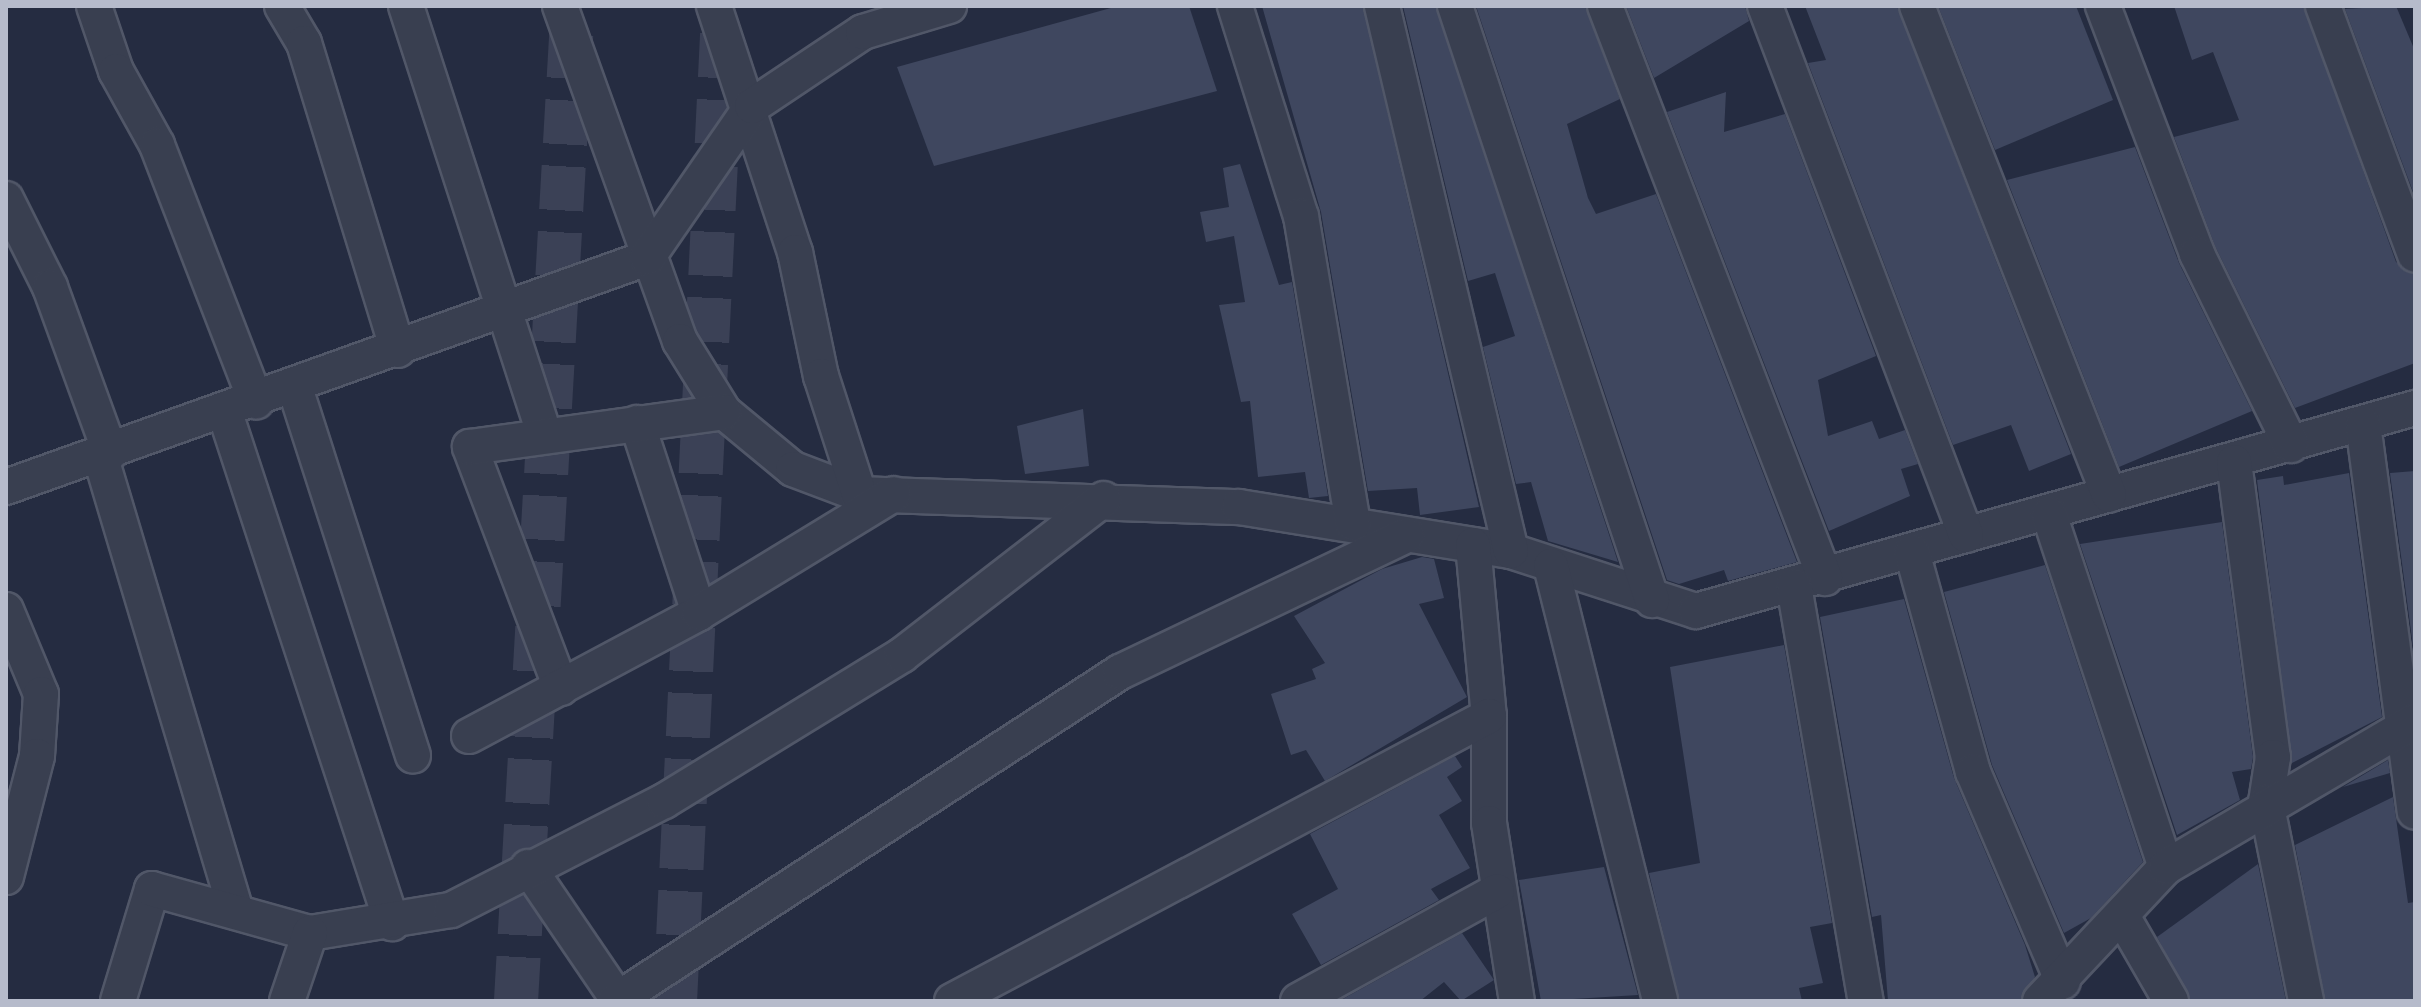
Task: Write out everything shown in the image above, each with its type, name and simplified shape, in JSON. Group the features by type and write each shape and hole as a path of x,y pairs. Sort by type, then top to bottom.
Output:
{"street":[{"path":"94,6 116,71 157,145 241,407 392,923"},
{"path":"282,6 304,43 398,350"},
{"path":"406,6 507,310 545,436"},
{"path":"560,6 647,258 680,341 724,412 793,469 859,494 1104,499 1353,524 1511,551 1652,600 1696,611 1810,582 2415,408"},
{"path":"714,6 752,106 859,494"},
{"path":"6,487 295,388 647,258 752,106 859,19 949,6"},
{"path":"1235,6 1301,216 1353,524"},
{"path":"1382,6 1511,551"},
{"path":"1455,6 1652,600"},
{"path":"1605,6 1810,582 1866,1001"},
{"path":"1765,6 1966,535"},
{"path":"1917,6 2109,495"},
{"path":"2103,6 2197,254 2291,445"},
{"path":"2323,6 2403,186 2415,255"},
{"path":"6,199 50,287 105,453 236,911"},
{"path":"295,388 413,756"},
{"path":"561,688 470,447 724,412"},
{"path":"637,423 699,613"},
{"path":"2363,424 2409,722 2415,812"},
{"path":"2234,462 2273,757 2266,802 2306,1001"},
{"path":"469,736 699,613 894,494"},
{"path":"118,1001 152,889 310,933 392,923 451,910 528,867 664,801 902,655 1104,499"},
{"path":"2049,514 2166,867"},
{"path":"528,867 617,1001 1120,672 1407,535"},
{"path":"1473,545 1489,716 1497,891 1517,1001"},
{"path":"1912,552 1973,772 2052,991 2166,867 2266,802 2409,722"},
{"path":"1551,566 1660,1001"},
{"path":"6,610 41,694 37,756 6,877"},
{"path":"952,1001 1489,716"},
{"path":"1298,1001 1497,891"},
{"path":"2122,916 2171,1001"},
{"path":"287,1001 310,933"}],"building":[{"path":"1118,6 1189,6 1217,91 934,166 897,67"},
{"path":"1262,6 1363,6 1479,507 1420,515 1417,488 1368,491 1321,212"},
{"path":"1403,6 1436,6 1618,562 1548,541 1531,482 1516,484 1483,347 1515,336 1495,273 1468,281"},
{"path":"1476,6 1585,6 1620,99 1567,124 1588,198 1596,214 1656,194 1797,562 1728,581 1724,570 1679,584 1667,580"},
{"path":"1626,6 1745,6 1749,21 1654,78"},
{"path":"1805,6 1897,6 2071,454 2029,471 2011,425 1953,445 1808,63 1826,60"},
{"path":"1938,6 2076,6 2113,100 1995,150"},
{"path":"2174,6 2304,6 2396,262 2415,274 2415,363 2295,408 2215,246 2174,137 2239,120 2213,52 2192,60"},
{"path":"2396,6 2415,51 2415,197 2345,9"},
{"path":"1726,92 1724,132 1785,114 1876,356 1818,380 1828,436 1872,421 1879,439 1905,430 1918,464 1901,469 1910,496 1829,531 1667,112"},
{"path":"2135,147 2179,263 2252,411 2119,467 2007,180"},
{"path":"1240,164 1279,285 1292,282 1328,496 1309,498 1305,472 1258,477 1250,401 1241,402 1219,305 1245,302 1234,236 1206,242 1200,212 1229,207 1223,168"},
{"path":"1083,409 1089,466 1025,474 1017,426"},
{"path":"2415,471 2415,661 2390,473"},
{"path":"2349,473 2382,717 2292,763 2257,480 2283,476 2284,485"},
{"path":"2222,522 2253,757 2251,769 2232,772 2240,800 2177,835 2080,544"},
{"path":"1422,557 1434,559 1444,598 1419,604 1467,697 1325,781 1306,750 1291,755 1271,694 1316,679 1312,669 1325,663 1294,616 1382,569"},
{"path":"2045,565 2143,862 2091,918 2064,933 1992,765 1944,592"},
{"path":"1904,599 1954,778 2025,945 2035,977 2021,1001 1888,1001 1881,915 1872,917 1820,617"},
{"path":"1784,645 1832,923 1810,927 1823,983 1799,988 1802,1001 1679,1001 1649,873 1700,863 1670,667"},
{"path":"1455,756 1462,767 1447,777 1462,801 1439,815 1470,868 1431,889 1439,900 1321,965 1292,914 1338,889 1310,834"},
{"path":"2388,760 2390,773 2343,787"},
{"path":"2393,797 2408,903 2415,902 2415,1001 2325,1001 2295,845"},
{"path":"2258,864 2286,1001 2191,1001 2157,937"},
{"path":"1604,867 1638,995 1541,1001 1519,880"},
{"path":"1462,933 1494,980 1461,1001 1444,982 1420,1001 1341,1000"}],"tunnel":[{"path":"675,1001 723,17"},
{"path":"516,1001 572,20"}]}
